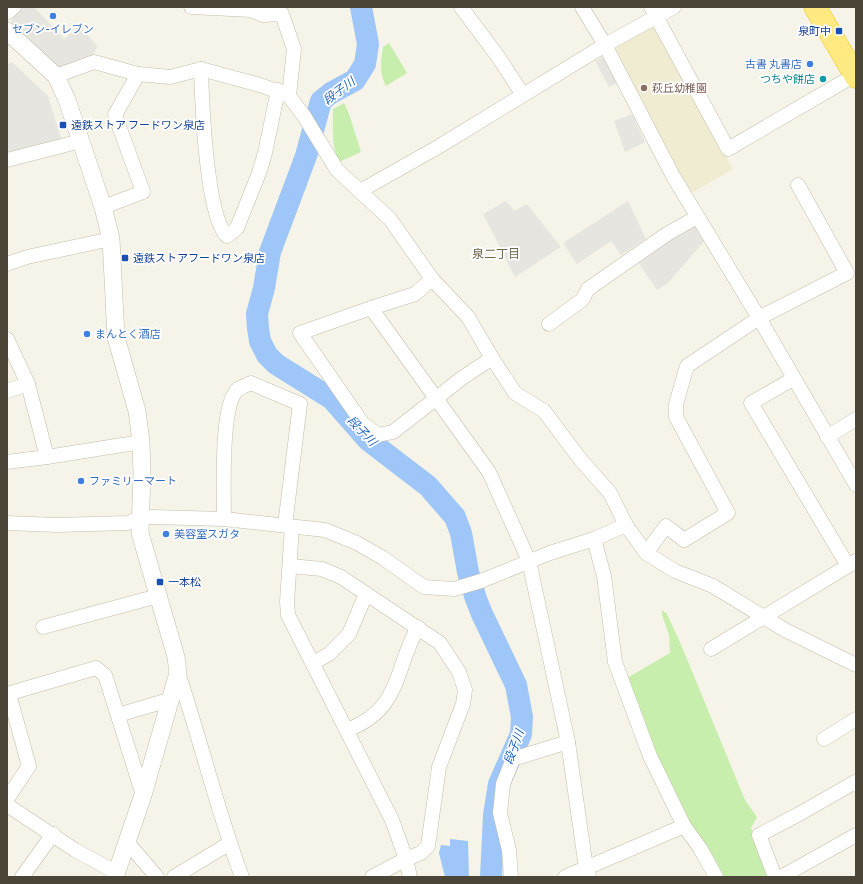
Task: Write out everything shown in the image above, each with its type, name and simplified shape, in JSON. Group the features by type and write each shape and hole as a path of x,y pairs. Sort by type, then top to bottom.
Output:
{"highway":[{"path":"815,7 856,76"}],"street":[{"path":"7,13 14,7"},
{"path":"191,7 251,10 263,15 282,14 294,50 283,93 259,172 237,228 227,236 222,231 215,208 208,168 201,69"},
{"path":"461,7 499,58 523,95"},
{"path":"582,7 605,45 645,125 673,176 759,318 793,379 856,485"},
{"path":"360,191 438,147 605,45 654,12 674,7"},
{"path":"654,12 728,149 856,76"},
{"path":"10,39 56,76 81,141 103,207 111,239 116,337 137,411 141,442 140,532 176,657 178,674 196,724 230,843 242,877"},
{"path":"56,76 94,62 138,74 170,77 201,69 283,93 304,116 337,170 390,219 432,279 468,318 515,393 544,411 580,459 610,493 626,524 646,553 675,571 712,586 784,630 856,665"},
{"path":"103,207 143,192 115,115 138,74"},
{"path":"7,160 81,141"},
{"path":"646,553 666,526 684,540 728,513 676,417 676,404 687,366 759,318 847,273 798,185"},
{"path":"549,324 582,300 588,289 667,234 697,216"},
{"path":"7,264 28,256 111,239"},
{"path":"432,279 415,294 300,333 363,424 378,435 393,432 436,398 492,358"},
{"path":"371,308 489,472 529,561 568,742 588,872"},
{"path":"7,339 28,384 47,457"},
{"path":"711,649 852,564 751,403 793,379"},
{"path":"224,519 224,448 230,401 237,390 251,383 300,404 289,526 290,566 287,602 288,615 392,820 406,859 410,877"},
{"path":"7,391 28,384"},
{"path":"827,437 856,419"},
{"path":"7,462 141,442"},
{"path":"7,523 56,525 128,523 141,517 224,519 325,530 364,547 383,558 424,587 454,589 481,581 574,544 594,540 626,524"},
{"path":"594,540 604,576 615,662 650,756 684,826 700,848 716,877"},
{"path":"290,566 322,569 341,577 418,627 440,643 449,654 459,672 465,690 463,704 439,767 428,846 421,853 406,859 372,877"},
{"path":"313,663 329,654 349,634 366,594"},
{"path":"43,627 158,596"},
{"path":"347,730 360,725 375,714 391,696 418,627"},
{"path":"7,799 29,766 8,694 96,668 105,675 143,795"},
{"path":"7,805 116,875 143,795 178,674"},
{"path":"118,715 172,699"},
{"path":"824,740 856,719"},
{"path":"511,877 509,850 500,813 503,784 513,759 568,742"},
{"path":"775,877 759,835 801,813 854,782 856,785"},
{"path":"565,877 588,872 684,826"},
{"path":"22,877 53,834"},
{"path":"781,877 856,836"},
{"path":"127,842 157,877"},
{"path":"174,877 230,843"}],"shaded area":[{"path":"22,7 34,7 64,39 80,26 97,46 93,56 61,70 11,27 13,15"},
{"path":"657,23 733,169 690,194 610,50"},
{"path":"603,57 617,83 609,87 595,61"},
{"path":"12,62 48,96 62,142 7,158 7,64"},
{"path":"632,114 645,142 625,152 614,121"},
{"path":"506,201 514,211 527,204 561,247 515,277 483,214"},
{"path":"628,201 646,239 621,255 611,241 577,264 563,243"},
{"path":"695,222 706,239 668,283 657,290 638,262"}],"green space":[{"path":"389,43 407,73 386,86 381,72 381,62 383,47"},
{"path":"344,103 361,152 339,162 336,156 334,143 333,109"},
{"path":"662,610 667,614 682,647 745,800 757,817 751,828 763,855 765,873 768,877 722,877 683,816 648,738 627,678 670,653 669,635 662,615"}],"water":[{"path":"450,839 468,841 469,877 445,877 439,853 441,845 450,846"}],"waterway":[{"name":"段子川","path":"361,7 368,44 365,64 355,80 331,93 321,101 306,156 270,252 264,288 257,314 258,328 260,341 267,355 276,364 332,399 368,440 428,486 455,517 461,533 468,572 476,599 516,685 522,717 521,734 499,784 494,815 491,877"}],"place":[{"name":"セブン-イレブン","path":"53,16"},
{"name":"泉町中","path":"839,31"},
{"name":"古書 丸書店","path":"810,64"},
{"name":"つちや餅店","path":"823,79"},
{"name":"萩丘幼稚園","path":"644,88"},
{"name":"遠鉄ストア フードワン泉店","path":"63,125"},
{"name":"遠鉄ストアフードワン泉店","path":"125,258"},
{"name":"まんとく酒店","path":"87,334"},
{"name":"ファミリーマート","path":"81,481"},
{"name":"美容室スガタ","path":"166,534"},
{"name":"一本松","path":"160,582"}],"district":[{"name":"泉二丁目","path":"496,254"}]}
